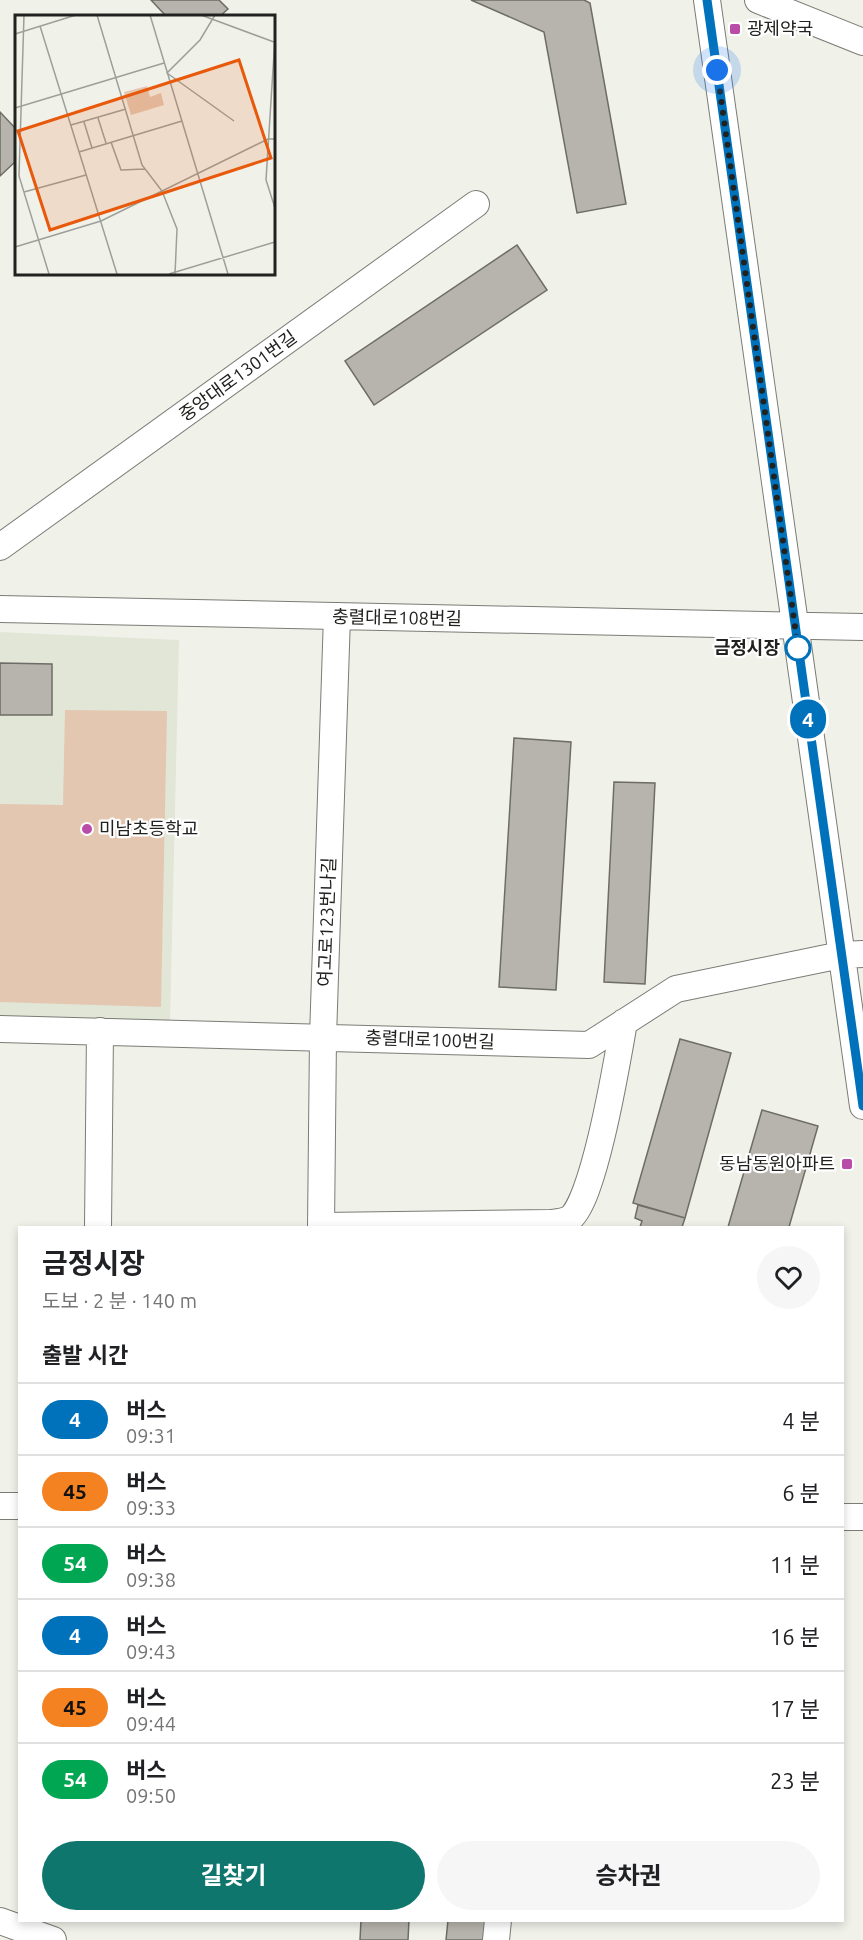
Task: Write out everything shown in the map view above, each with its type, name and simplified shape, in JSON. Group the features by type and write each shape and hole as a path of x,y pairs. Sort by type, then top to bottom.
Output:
{"street":[{"path":"707,0 795,626 852,955 863,1106"},
{"path":"758,0 863,42"},
{"name":"중앙대로1301번길","path":"0,547 476,204"},
{"name":"충렬대로108번길","path":"0,609 863,627"},
{"name":"여고로123번나길","path":"321,1226 323,1037 337,616"},
{"name":"충렬대로100번길","path":"0,1029 589,1045 676,989 852,955"},
{"path":"378,1226 551,1223 569,1219 580,1206 606,1121 624,1022"},
{"path":"98,1226 100,1031"},
{"path":"0,1506 18,1506"},
{"path":"844,1517 863,1517"},
{"path":"0,1921 53,1940"},
{"path":"496,1940 498,1922"}],"shaded area":[{"name":"미남초등학교","path":"0,632 179,640 170,1023 0,1017"},
{"name":"미남초등학교","path":"65,710 167,711 161,1007 0,1002 0,804 63,805"}],"building":[{"path":"151,0 219,0 228,9 221,15 165,15"},
{"path":"471,0 584,0 590,3 626,204 577,213 544,32"},
{"path":"0,112 15,128 15,162 0,176"},
{"path":"517,245 547,290 374,405 345,361"},
{"path":"0,663 52,664 52,715 0,715"},
{"path":"514,738 571,742 556,990 499,987"},
{"path":"614,782 655,783 645,984 604,982"},
{"path":"680,1039 731,1053 685,1218 633,1203"},
{"path":"762,1110 818,1126 789,1226 728,1226"},
{"path":"638,1205 685,1218 682,1226 640,1226 642,1221 635,1218"},
{"path":"361,1922 409,1922 408,1940 360,1940"},
{"path":"448,1922 501,1922 500,1940 446,1940"}],"bus line":[{"name":"4","path":"707,0 863,1106"}],"place":[{"name":"광제약국","path":"735,29"},
{"name":"금정시장","path":"798,648"},
{"name":"미남초등학교","path":"87,829"},
{"name":"동남동원아파트","path":"847,1164"}],"route":[{"path":"717,70 798,648"}]}
